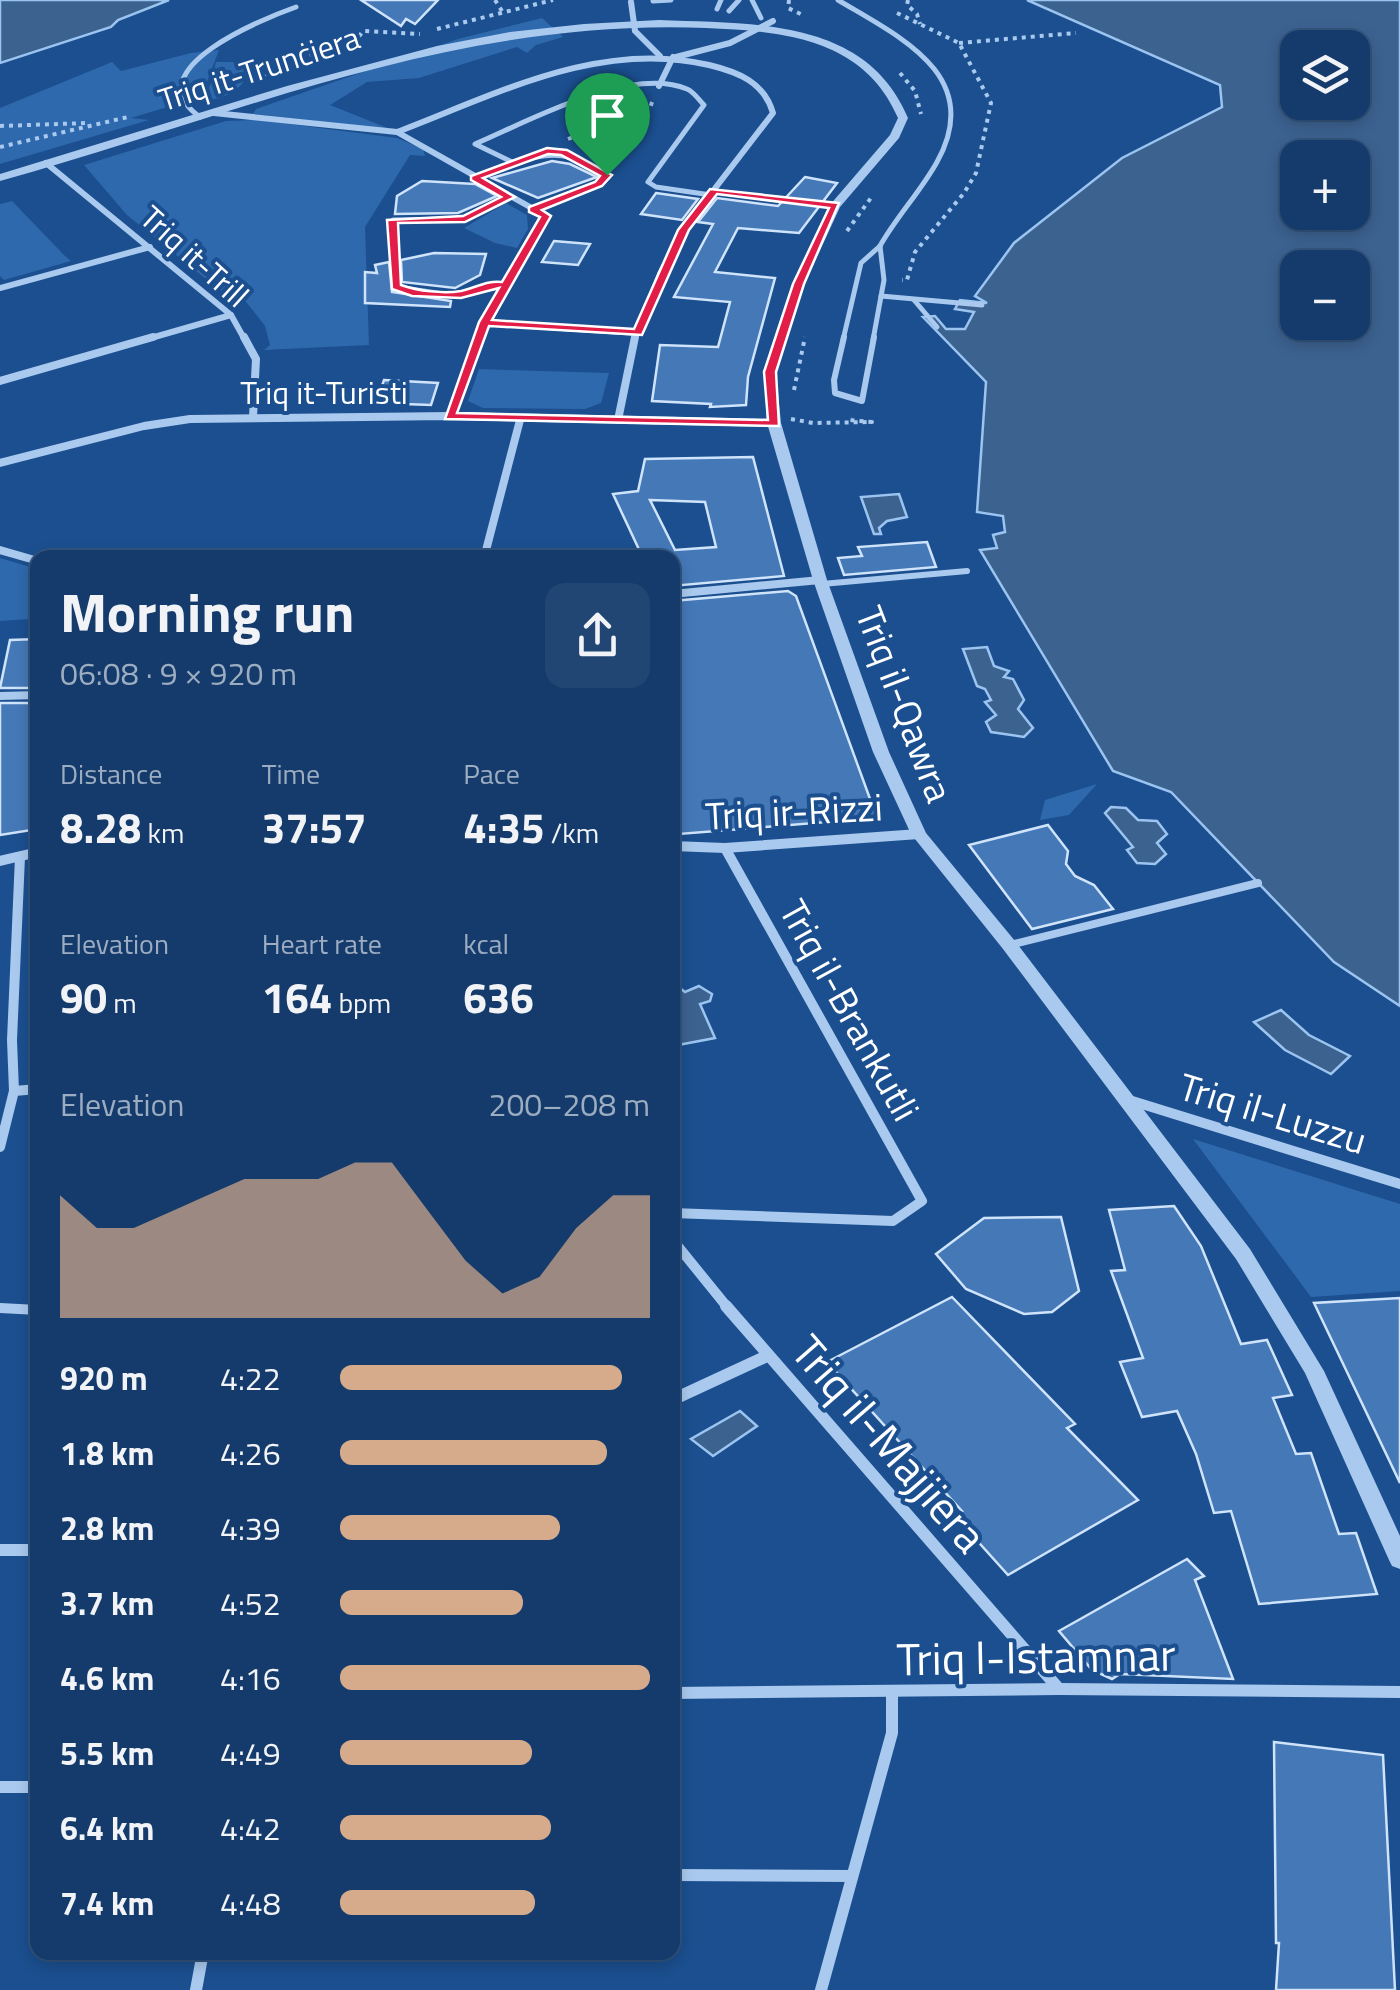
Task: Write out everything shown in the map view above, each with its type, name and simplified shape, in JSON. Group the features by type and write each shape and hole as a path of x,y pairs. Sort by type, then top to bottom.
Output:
{"street":[{"path":"616,2 685,5"},
{"path":"631,2 635,32 660,56"},
{"path":"701,7 722,7 767,20"},
{"path":"659,86 673,58 730,43 767,20"},
{"name":"Triq il-Qawra","path":"767,20 856,58 897,100 903,118 895,136 835,206 798,284 770,372 774,419 821,582 881,752 919,834 1009,945 1243,1254 1314,1370 1400,1560"},
{"name":"Triq it-Trunċiera","path":"0,178 214,114 458,32"},
{"path":"214,114 311,122 374,133 397,132 574,68 660,56 734,71 757,84 770,99 773,113 684,230 638,333 618,420"},
{"path":"397,132 546,216 484,322 450,416"},
{"name":"Triq it-Trill","path":"46,163 231,315 256,358 253,416"},
{"path":"0,288 150,246"},
{"path":"0,381 231,315"},
{"path":"484,322 638,333"},
{"name":"Triq it-Turisti","path":"0,463 144,426 190,419 774,419"},
{"path":"486,550 520,420"},
{"path":"0,550 30,559"},
{"path":"680,593 821,582"},
{"path":"0,696 30,695"},
{"name":"Triq ir-Rizzi","path":"680,846 725,848 919,834"},
{"name":"Triq il-Brankutli","path":"680,1213 893,1222 922,1200 725,848"},
{"path":"0,860 30,854"},
{"path":"0,1147 14,1092 12,1040 20,857"},
{"path":"14,1092 30,1090"},
{"name":"Triq il-Luzzu","path":"1128,1100 1400,1184"},
{"name":"Triq il-Majjiera","path":"680,1249 767,1356 1059,1689"},
{"path":"680,1396 767,1356"},
{"path":"0,1550 30,1550"},
{"name":"Triq l-Istamnar","path":"680,1693 1059,1689 1400,1692"},
{"path":"821,1990 892,1733 892,1693"},
{"path":"0,1787 30,1787"},
{"path":"680,1875 852,1876"},
{"path":"196,1990 202,1960"}],"lane":[{"path":"653,1 671,0"},
{"path":"722,7 738,0"},
{"path":"752,0 767,20"},
{"path":"838,0 934,65 950,86 956,116 941,156 880,246 861,263 834,380 840,398 862,401 884,280 880,246"},
{"path":"201,118 190,110 184,87 192,67 212,45 253,21 296,7"},
{"path":"514,163 475,144 618,88 659,86 688,90 704,104 648,182 656,187 712,193"},
{"path":"474,178 547,151 563,152 607,175 599,184 533,210"},
{"path":"506,286 492,284 461,294 412,292 396,286 393,220 465,219 510,197"},
{"path":"880,296 982,305"},
{"path":"914,300 937,327"},
{"path":"821,582 967,570"},
{"path":"1009,945 1258,883"},
{"path":"0,1308 30,1310"}],"path":[{"path":"495,0 502,10"},
{"path":"404,38 553,0"},
{"path":"908,0 907,5 917,14 920,24"},
{"path":"257,82 274,65 356,42 363,31 420,34"},
{"path":"959,43 1076,33"},
{"path":"561,142 650,108 659,86"},
{"path":"0,147 142,114"},
{"path":"0,126 105,122"},
{"path":"712,193 835,206"},
{"path":"774,419 870,423 849,420 872,417 851,415 849,404 862,401"}],"shaded area":[{"path":"0,0 169,0 118,20 111,27 0,63"},
{"path":"1027,0 1400,0 1400,1006 1334,962 1171,792 1113,771 980,550 997,548 993,535 1005,532 1003,516 977,512 986,382 923,317 935,316 946,329 965,329 974,312 955,309 960,300 987,303 975,296 1014,243 1122,158 1222,107 1220,85"},
{"path":"542,18 563,37 536,45 527,53 517,47 419,78 367,82 330,105 390,129 253,114 256,109 458,39"},
{"path":"219,50 205,87 194,99 131,118 149,120 0,164 0,108 112,62 121,71"},
{"path":"216,62 233,62 249,72 228,94 197,101 210,86"},
{"path":"258,120 397,138 423,149 425,156 410,155 365,227 369,345 264,350 270,345 265,326 243,298 232,300 127,215 84,165 226,121"},
{"path":"12,201 71,261 4,280 0,276 0,204"},
{"path":"506,203 527,215 528,229 517,248 495,243 464,228"},
{"path":"479,369 609,373 601,403 585,409 483,408 468,401"},
{"path":"899,494 907,517 887,521 879,528 881,534 874,534 861,497"},
{"path":"0,558 30,567 30,636 29,619 0,621"},
{"path":"987,647 994,666 1009,671 1004,677 1013,679 1024,700 1018,709 1033,728 1024,737 991,732 986,722 996,715 985,702 991,700 985,689 977,686 963,649"},
{"path":"1097,784 1069,815 1040,820 1045,800"},
{"path":"1111,807 1126,808 1138,820 1157,821 1167,834 1157,843 1166,854 1155,864 1137,863 1127,850 1133,847 1105,813"},
{"path":"699,986 712,994 710,1001 700,1004 715,1038 680,1045 680,988 685,992"},
{"path":"1281,1010 1309,1035 1350,1056 1331,1074 1285,1050 1254,1022"},
{"path":"1193,1139 1400,1204 1400,1291 1311,1297"},
{"path":"740,1411 757,1426 713,1456 691,1439"}],"building":[{"path":"361,0 438,0 415,24 406,19 401,26"},
{"path":"552,161 570,164 597,177 538,198 492,178"},
{"path":"805,177 837,183 799,233 738,228 715,272 775,278 748,377 746,405 710,407 711,404 652,401 660,345 718,347 730,302 674,297 713,224 698,222 717,198 778,206"},
{"path":"422,181 475,184 497,196 458,213 395,214 397,196"},
{"path":"656,193 698,199 682,220 641,214"},
{"path":"554,241 590,244 578,265 542,262"},
{"path":"434,253 486,254 480,275 455,288 402,282 401,260"},
{"path":"389,262 392,292 451,301 450,307 365,303 365,272 377,273 375,265"},
{"path":"384,380 438,383 431,405 376,403"},
{"path":"753,457 784,576 680,585 680,550 675,550 639,550 613,494 638,491 645,459","holes":["650,500 705,502 716,547 675,550"]},
{"path":"927,542 936,567 844,575 838,558 862,556 858,547"},
{"path":"788,591 796,596 877,818 680,834 680,600"},
{"path":"30,639 30,688 0,688 10,640"},
{"path":"0,703 30,703 30,830 0,835"},
{"path":"1048,825 1068,851 1066,864 1075,876 1094,885 1113,909 1032,929 969,845"},
{"path":"1174,1206 1201,1246 1241,1344 1267,1340 1292,1395 1273,1398 1296,1454 1311,1453 1339,1534 1356,1533 1377,1594 1259,1604 1231,1511 1214,1513 1196,1454 1177,1411 1142,1417 1120,1362 1143,1358 1111,1271 1125,1270 1109,1210"},
{"path":"1061,1217 1079,1291 1052,1312 1024,1314 966,1289 936,1254 984,1218"},
{"path":"952,1297 1075,1424 1067,1428 1138,1500 1008,1575 954,1515 962,1511 827,1362"},
{"path":"1400,1298 1400,1483 1314,1303"},
{"path":"1187,1559 1204,1576 1195,1580 1233,1679 1120,1674 1112,1679 1092,1670 1059,1631"},
{"path":"1274,1742 1383,1755 1395,1990 1276,1990 1279,1943"}],"route":[{"path":"607,175 563,152 547,151 474,178 510,197 465,219 393,220 396,286 412,292 461,294 492,284 506,286 484,322 638,333 684,230 714,191 835,206 798,284 770,372 774,424 450,416 484,322 506,286 546,216 533,210 599,184 607,175"}]}
